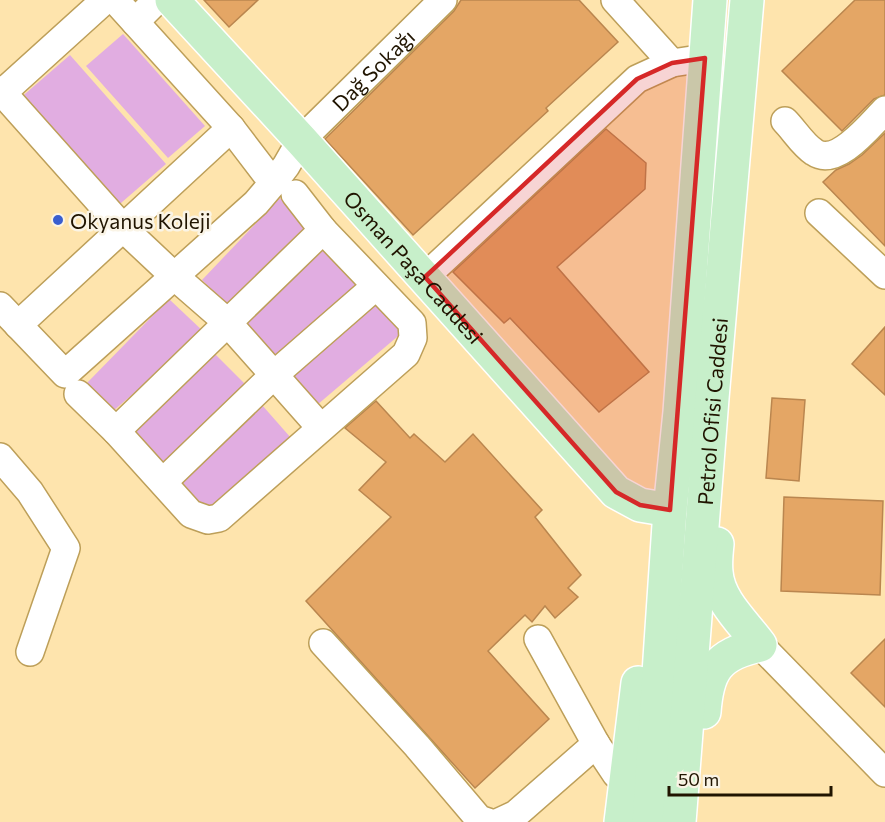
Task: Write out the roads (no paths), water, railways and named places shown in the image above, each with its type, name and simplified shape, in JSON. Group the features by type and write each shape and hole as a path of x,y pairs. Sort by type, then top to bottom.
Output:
{"main road":[{"name":"Osman Paşa Caddesi","path":"172,0 425,277 616,492 640,505 670,510"},
{"name":"Petrol Ofisi Caddesi","path":"649,822 670,510 680,412 710,0"},
{"name":"Petrol Ofisi Caddesi","path":"679,822 712,393 747,0"},
{"path":"696,822 706,687 714,670 726,657 747,647 760,645 729,606 720,589 716,573 718,442 712,393"},
{"path":"621,822 639,675 670,510"}],"street":[{"path":"105,0 1,93 123,228 227,322 321,428"},
{"path":"78,394 116,431 191,514 208,520 219,518 406,354 414,338 412,323 284,189 115,0"},
{"path":"135,22 157,0"},
{"name":"Dağ Sokağı","path":"9,315 65,374 256,203 284,189 286,166 301,140 443,0"},
{"path":"615,0 672,63"},
{"path":"425,277 637,79 672,63 705,58"},
{"path":"785,121 814,153 828,156 844,150 885,110"},
{"path":"9,315 123,228 231,128"},
{"path":"819,213 885,275"},
{"path":"116,431 323,230"},
{"path":"163,482 275,374 376,286"},
{"path":"0,457 30,492 66,548 30,652"},
{"path":"538,639 596,744 616,774 626,783"},
{"path":"323,643 417,746 479,819 488,822"},
{"path":"760,645 885,773"},
{"path":"499,822 516,814 596,744"}],"place":[{"name":"Okyanus Koleji","path":"58,220"}]}
